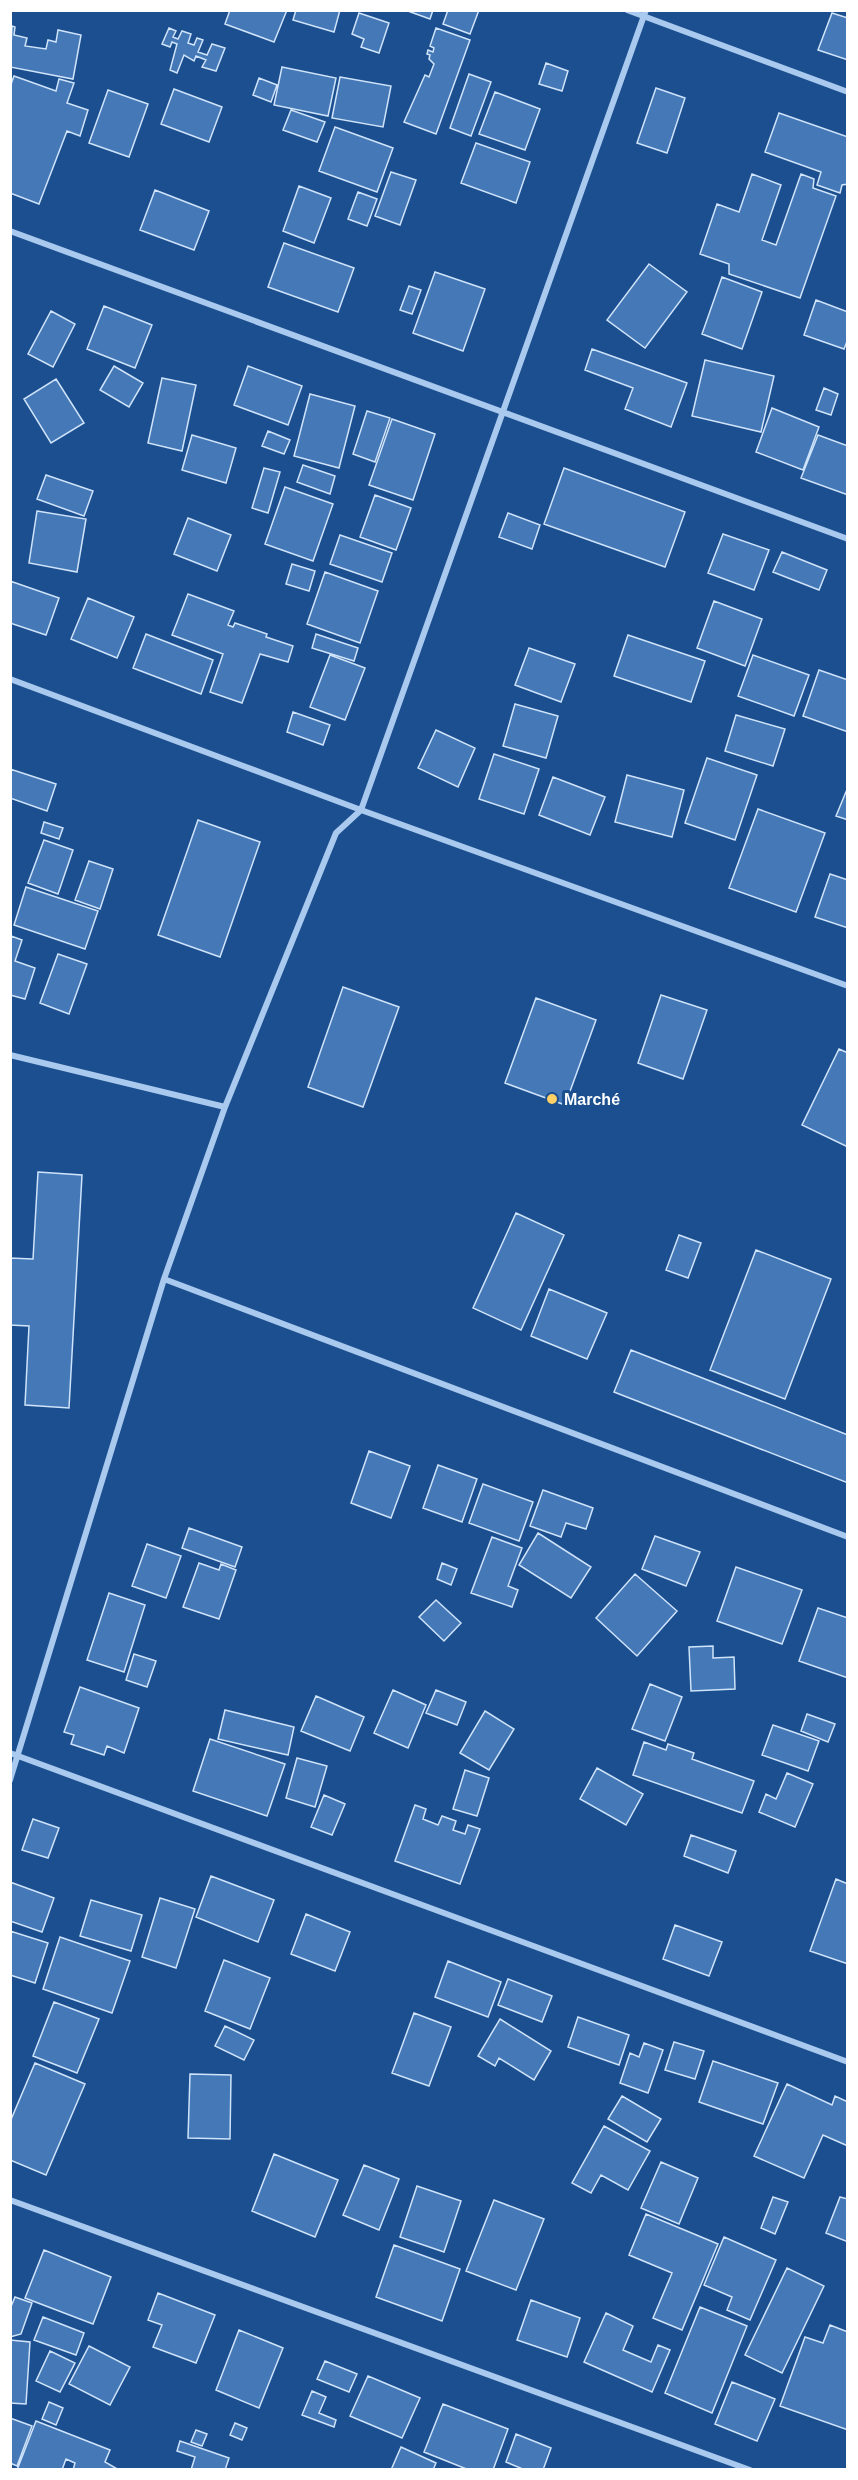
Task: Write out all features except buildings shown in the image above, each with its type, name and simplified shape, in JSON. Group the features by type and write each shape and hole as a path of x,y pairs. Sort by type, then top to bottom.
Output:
{"street":[{"path":"627,10 645,14 848,92"},
{"path":"10,1780 20,1756 164,1279 225,1107 336,833 361,810 645,14"},
{"path":"10,231 848,539"},
{"path":"10,679 361,810 848,986"},
{"path":"10,1055 225,1107"},
{"path":"164,1279 848,1537"},
{"path":"10,1753 848,2062"},
{"path":"10,2200 750,2469"}],"place":[{"name":"Marché","path":"552,1099"}]}
